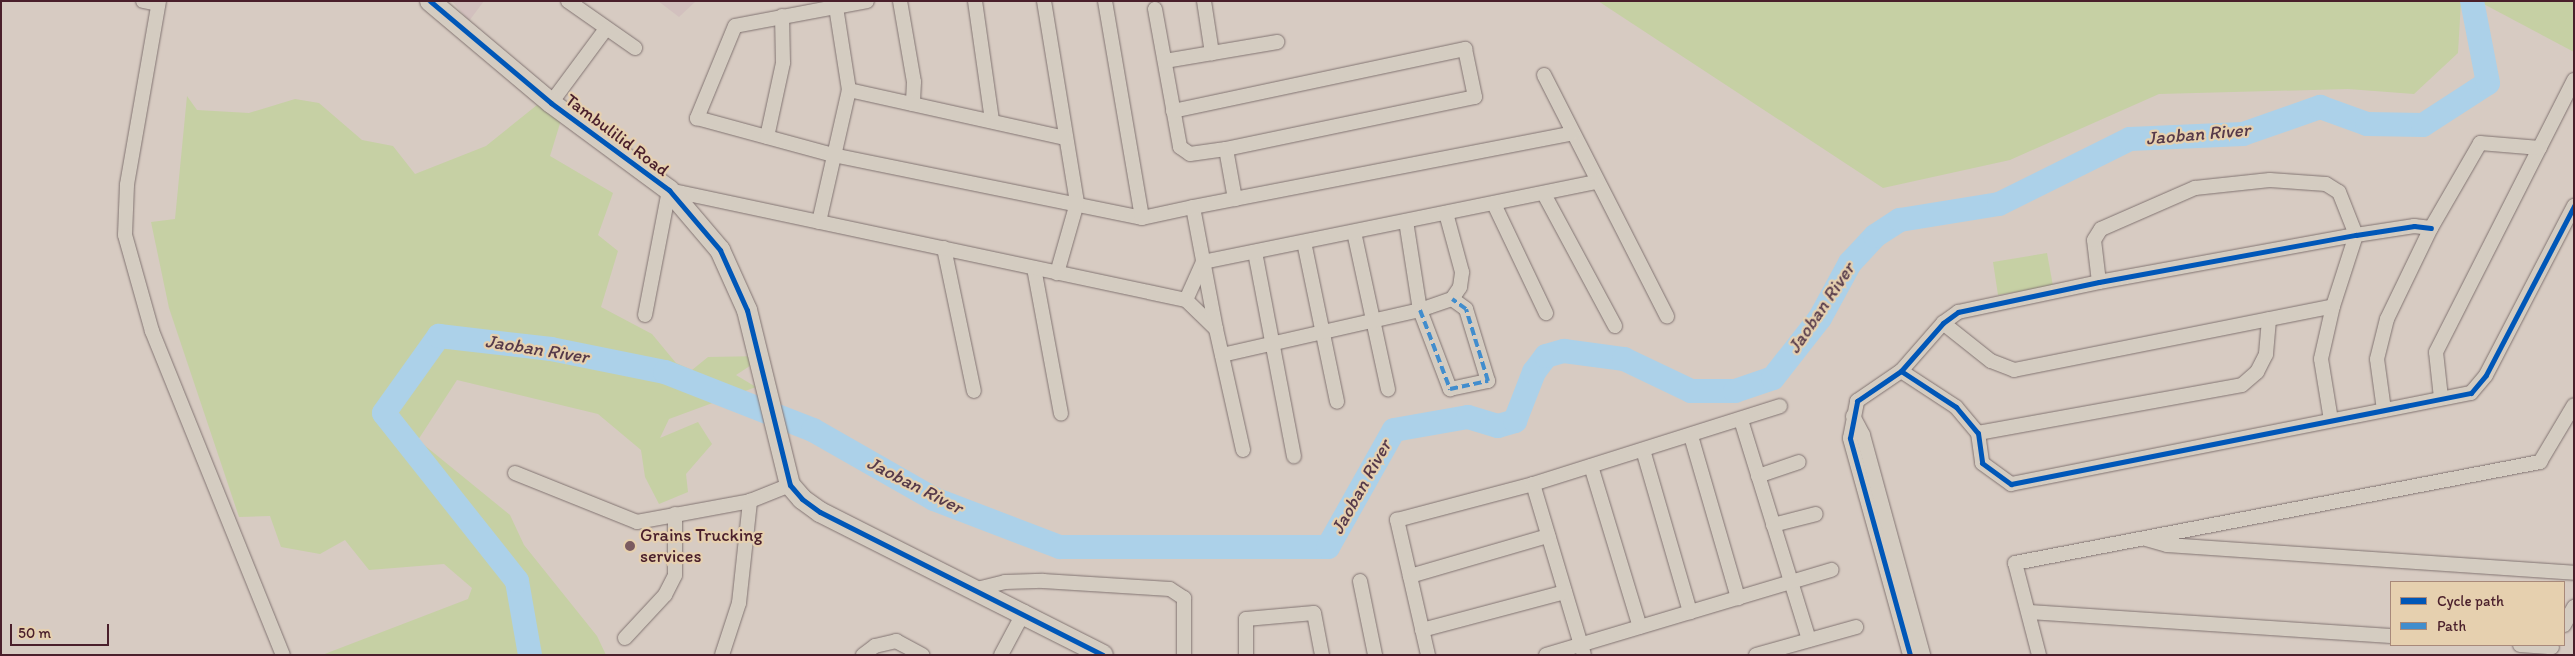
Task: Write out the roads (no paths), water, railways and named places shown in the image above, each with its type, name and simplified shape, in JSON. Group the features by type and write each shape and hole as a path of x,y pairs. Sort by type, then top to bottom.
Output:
{"street":[{"path":"143,1 158,3 127,185 125,235 152,331 283,655"},
{"name":"Tambulilid Road","path":"430,1 551,103 669,190 720,250 747,310 773,408 790,485"},
{"path":"568,1 605,30 635,48"},
{"path":"868,1 735,26 696,118 833,155 1077,203 1142,218 1572,133"},
{"path":"900,1 914,82 913,104"},
{"path":"975,1 992,120"},
{"path":"1044,1 1077,203 1057,272"},
{"path":"1105,1 1142,218"},
{"path":"1204,1 1212,53"},
{"path":"819,222 849,90 836,7"},
{"path":"1154,9 1180,147 1185,152 1226,150 1475,97 1465,50 1174,111"},
{"path":"767,137 783,63 782,16"},
{"path":"551,103 605,30"},
{"path":"1165,61 1277,42"},
{"path":"1544,75 1667,316"},
{"path":"2441,398 2436,352 2574,80"},
{"path":"849,90 992,120 1066,138"},
{"path":"2384,410 2377,358 2387,319 2431,228 2480,143 2540,148"},
{"path":"1226,150 1235,199"},
{"path":"2100,282 2094,240 2101,229 2195,188 2270,180 2326,184 2339,192 2356,235 2333,306 2321,359 2331,420"},
{"path":"1203,262 1597,182"},
{"path":"645,315 669,190 1186,300 1216,329"},
{"path":"1544,194 1614,326"},
{"path":"1494,204 1546,313"},
{"path":"1902,371 1956,407 1978,433 1982,463 2011,484 2471,393 2486,375 2574,206"},
{"path":"1193,207 1216,329 1243,450"},
{"path":"1222,355 1420,310 1452,298 1460,287 1462,272 1446,213"},
{"path":"1406,221 1420,310 1450,389 1488,380 1466,309 1452,298"},
{"path":"1910,655 1850,438 1857,401 1902,371 1943,323 1958,312 2100,282 2356,235 2414,226 2431,228"},
{"path":"1354,232 1375,320 1388,389"},
{"path":"1304,242 1337,402"},
{"path":"944,248 974,391"},
{"path":"1255,252 1270,344 1294,456"},
{"path":"1186,300 1203,262"},
{"path":"1034,268 1061,414"},
{"path":"1943,323 1991,361 2014,370 2333,306"},
{"path":"1978,433 2242,385 2257,372 2266,354 2269,319"},
{"path":"2039,655 2015,564 2540,462 2574,404"},
{"path":"1428,655 1397,520 1532,484 1691,436 1780,406"},
{"path":"1853,415 1863,435 1922,655"},
{"path":"1741,420 1808,640"},
{"path":"1691,436 1738,598"},
{"path":"1643,450 1690,612"},
{"path":"1758,476 1799,462"},
{"path":"1591,466 1640,628"},
{"path":"514,473 637,522 750,501 790,485 820,512 1024,612 1103,655"},
{"path":"1532,484 1583,650"},
{"path":"722,655 739,603 750,501"},
{"path":"625,638 665,594 675,574 675,514"},
{"path":"1773,525 1816,514"},
{"path":"1410,576 1548,536"},
{"path":"2144,538 2167,545 2574,573"},
{"path":"1546,655 1583,650 1640,628 1832,570"},
{"path":"977,589 1005,582 1043,581 1170,589 1184,598 1184,655"},
{"path":"1360,581 1375,655"},
{"path":"1422,630 1565,592"},
{"path":"2565,623 2574,607"},
{"path":"1001,655 1024,612"},
{"path":"2028,612 2390,636"},
{"path":"1246,655 1246,619 1314,614 1322,655"},
{"path":"1756,655 1856,627"},
{"path":"863,655 875,646 896,641 922,655"},
{"path":"2528,646 2551,649"}],"waterway":[{"name":"Jaoban River","path":"530,655 517,581 384,413 439,336 551,349 665,372 813,430 934,499 1060,547 1328,547 1394,430 1468,417 1498,426 1515,421 1534,372 1546,356 1564,351 1624,359 1691,391 1735,391 1773,378 1820,318 1850,263 1875,236 1900,220 1999,204 2130,139 2243,134 2320,107 2367,124 2423,125 2488,83 2472,1"}],"place":[{"name":"Grains Trucking services","path":"630,546"}]}
